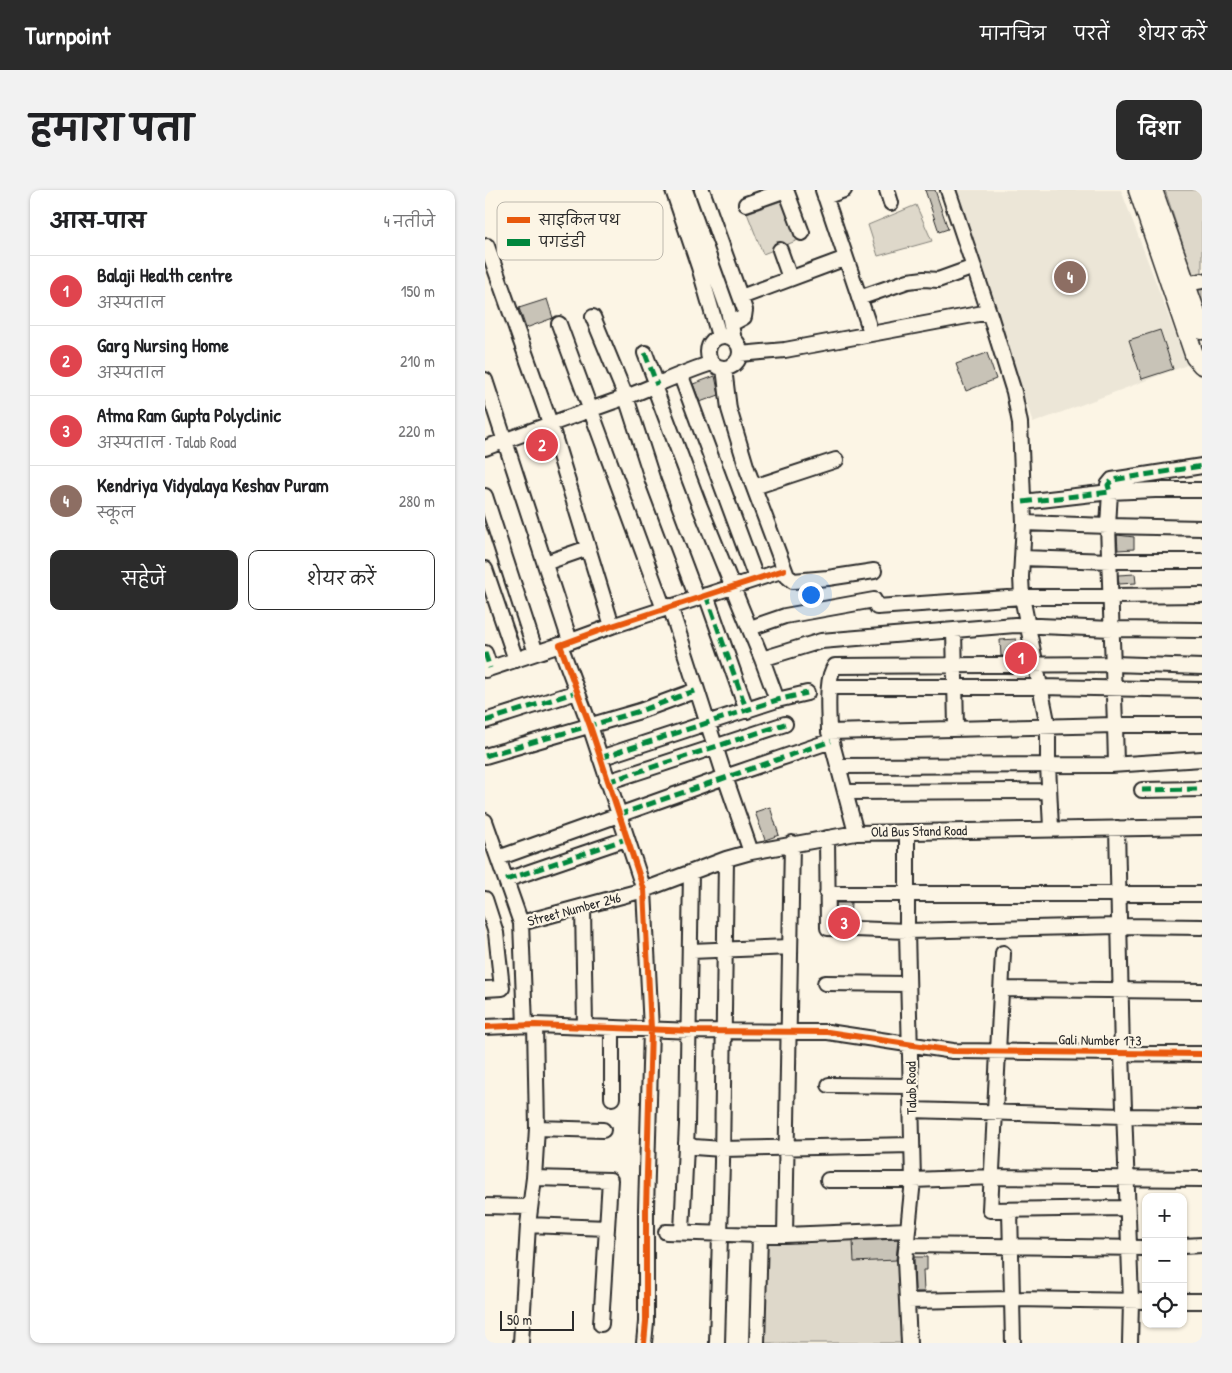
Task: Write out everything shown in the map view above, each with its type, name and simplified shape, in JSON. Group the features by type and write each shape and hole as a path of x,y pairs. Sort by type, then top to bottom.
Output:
{"main road":[{"path":"1138,190 1195,357 1202,364"},
{"path":"1153,190 1194,283 1202,330"}],"street":[{"path":"673,190 699,267 719,336"},
{"path":"685,190 720,286 734,340"},
{"path":"702,190 741,297 745,314 741,320 731,324"},
{"path":"746,204 761,194 786,190 802,234"},
{"path":"844,190 824,194 871,332"},
{"path":"949,190 1014,392 1020,424 1024,523 1021,577 1022,597 1048,726 1051,828"},
{"path":"487,246 550,423 612,626"},
{"path":"780,250 790,278"},
{"path":"741,297 846,258"},
{"path":"859,298 908,281 938,280 974,267"},
{"path":"740,354 785,350 871,332 989,312"},
{"path":"593,317 626,397 653,481 747,711"},
{"path":"559,324 697,690 751,852"},
{"path":"485,448 655,386 693,369 718,365 735,363 740,354 738,344 725,336 714,338 708,347 709,358 718,365 729,409 754,487 789,579 793,581 828,578 873,571"},
{"path":"645,353 655,386 731,586 750,628 777,700"},
{"path":"681,376 756,578"},
{"path":"485,380 545,563 577,692 644,890 651,1030 646,1322 643,1343"},
{"path":"754,487 836,460"},
{"path":"1117,764 1108,526 1110,492 1108,485 1112,480 1202,466"},
{"path":"1023,502 1110,492 1202,490"},
{"path":"485,496 536,653"},
{"path":"1024,523 1202,528"},
{"path":"545,563 588,548"},
{"path":"1022,558 1110,562 1202,561"},
{"path":"485,569 516,660"},
{"path":"485,653 488,669 701,596 784,570"},
{"path":"750,628 785,616 874,600 877,607 1022,597 1202,596"},
{"path":"762,659 821,642 1015,625 1202,630"},
{"path":"954,630 956,728"},
{"path":"856,833 830,736 829,687 832,671 835,666 1113,664 1202,667"},
{"path":"829,687 1040,687 1202,690"},
{"path":"485,756 590,726 697,690"},
{"path":"485,721 577,692"},
{"path":"600,758 777,700 807,693"},
{"path":"607,782 785,724"},
{"path":"498,858 830,736 956,728 1202,725"},
{"path":"838,766 1117,764 1202,759"},
{"path":"1143,790 1202,789"},
{"path":"845,792 1049,791"},
{"name":"Street Number 246","path":"485,822 521,924 644,890"},
{"name":"Old Bus Stand Road","path":"644,890 726,859 751,852 856,833 1051,828 1202,827"},
{"path":"1117,828 1120,990 1131,1302 1130,1343"},
{"name":"Talab Road","path":"907,832 907,931 913,1180 905,1260 909,1343"},
{"path":"827,838 828,928 907,931 1119,926 1202,927"},
{"path":"505,880 626,839"},
{"path":"785,1235 792,844"},
{"path":"717,1343 726,859"},
{"path":"683,1231 691,951 691,872"},
{"path":"827,894 1202,894"},
{"path":"485,899 488,916 497,933 502,988 485,989"},
{"path":"583,907 585,1027"},
{"path":"521,924 537,1128 534,1178 528,1225 521,1343"},
{"path":"691,951 790,947"},
{"path":"1003,953 989,1210 1127,1208"},
{"path":"825,983 909,984"},
{"path":"1001,989 1202,991"},
{"name":"Gali Number 173","path":"485,1027 530,1025 688,1031 828,1032 953,1051 1202,1054"},
{"path":"612,1028 612,1098"},
{"path":"829,1085 911,1086"},
{"path":"911,1110 1202,1117"},
{"path":"537,1128 603,1130"},
{"path":"686,1143 694,1147 722,1149 912,1145"},
{"path":"534,1178 609,1180 601,1324"},
{"path":"828,1180 992,1178 1202,1179"},
{"path":"485,1206 530,1207"},
{"path":"1010,1210 1013,1343"},
{"path":"528,1225 607,1228"},
{"path":"666,1232 785,1235 908,1230"},
{"path":"757,1343 760,1235"},
{"path":"907,1245 1142,1248"},
{"path":"1187,1246 1202,1246"},
{"path":"907,1301 1142,1301"},
{"path":"1187,1301 1202,1301"}],"shaded area":[{"path":"957,190 1121,190 1187,365 1033,423"},
{"path":"1165,190 1202,190 1202,303"},
{"path":"787,199 801,239 763,254 747,213"},
{"path":"916,205 932,241 878,256 868,225"},
{"path":"904,1236 903,1343 761,1343 763,1243"}],"building":[{"path":"925,190 935,190 948,229 939,232"},
{"path":"547,299 553,318 526,328 519,308"},
{"path":"1160,330 1173,369 1142,379 1129,340"},
{"path":"987,353 996,379 966,391 956,364"},
{"path":"715,376 719,395 700,402 693,384"},
{"path":"545,436 551,455 541,460 532,442"},
{"path":"1117,535 1134,537 1134,549 1118,550"},
{"path":"1135,574 1136,583 1119,584 1118,575"},
{"path":"1016,639 1017,656 1001,656 1000,640"},
{"path":"770,807 779,835 765,840 755,812"},
{"path":"836,903 851,903 850,920 837,920"},
{"path":"898,1239 896,1260 854,1262 853,1241"},
{"path":"914,1257 927,1257 927,1270 923,1270 924,1292 915,1292"}],"marked path":[{"path":"645,353 657,385"},
{"path":"1023,502 1110,492 1108,485 1112,480 1202,466"},
{"path":"706,595 747,711"},
{"path":"485,653 490,668"},
{"path":"485,756 640,711 697,690"},
{"path":"485,721 577,692"},
{"path":"600,758 777,700 807,693"},
{"path":"607,782 785,724"},
{"path":"618,815 831,741"},
{"path":"1142,790 1202,789"},
{"path":"506,880 626,839"}],"cycle path":[{"path":"644,1343 646,1322 646,1209 651,1029 644,890 590,726 560,645 612,626 784,570"},
{"path":"485,1027 535,1025 694,1031 828,1032 953,1051 1202,1054"}],"place":[{"name":"Kendriya Vidyalaya Keshav Puram","path":"1070,277"},
{"name":"Garg Nursing Home","path":"542,445"},
{"name":"Balaji Health centre","path":"1021,658"},
{"name":"Atma Ram Gupta Polyclinic","path":"844,923"}]}
